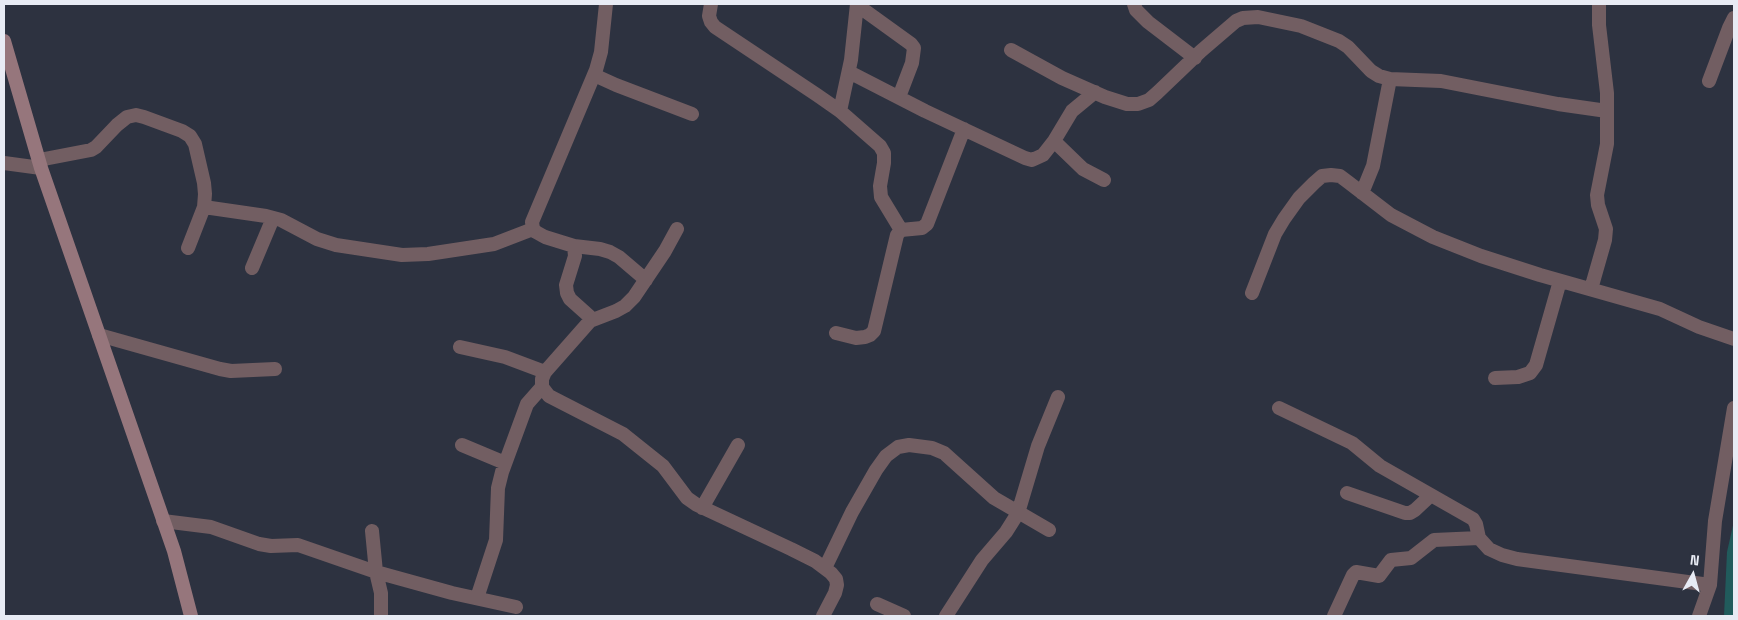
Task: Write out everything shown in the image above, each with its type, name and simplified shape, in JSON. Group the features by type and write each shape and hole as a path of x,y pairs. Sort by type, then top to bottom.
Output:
{"main road":[{"path":"4,41 40,164 174,551 191,616"}],"street":[{"path":"606,4 601,52 594,75 532,222 533,228 545,237 574,246 610,252 646,280"},
{"path":"711,4 709,16 715,27 840,111 880,146 884,153 880,186 881,197 901,230"},
{"path":"1134,4 1136,10 1148,22 1195,58"},
{"path":"1591,290 1606,230 1597,196 1607,144 1607,93 1599,26 1599,4"},
{"path":"840,111 849,72 857,5 914,48 912,63 899,97"},
{"path":"1011,50 1062,78 1094,92 1128,104 1138,104 1149,100 1236,21 1243,18 1258,17 1300,26 1339,42 1355,53 1371,72 1390,79 1441,81 1558,104 1607,111"},
{"path":"1709,80 1734,18"},
{"path":"849,72 964,129 1032,160 1042,155 1054,141 1072,111 1094,92"},
{"path":"594,75 616,86 692,114"},
{"path":"1362,193 1373,166 1390,79"},
{"path":"4,163 40,164 91,150 127,117 136,115 182,131 190,136 195,144 204,183 204,207 188,248"},
{"path":"836,333 856,338 865,337 874,331 897,235 901,230 922,228 928,224 964,129"},
{"path":"1054,141 1083,169 1104,180"},
{"path":"1252,293 1275,234 1299,198 1322,176 1331,175 1344,179 1391,216 1433,237 1481,256 1560,281 1660,309 1700,327 1734,339"},
{"path":"204,207 280,220 317,239 336,245 402,255 428,254 494,244 533,228"},
{"path":"252,268 273,218"},
{"path":"677,229 665,251 634,297 625,306 590,322 545,372 542,379 542,387 549,396 623,434 663,466 687,498 702,508 791,549 825,568 836,578 837,585 824,616"},
{"path":"574,246 575,256 566,285 567,293 570,300 589,316 590,322"},
{"path":"1495,378 1518,377 1530,373 1536,365 1560,281"},
{"path":"99,335 220,369 231,371 275,370"},
{"path":"460,347 505,357 545,372"},
{"path":"477,598 496,540 498,488 505,463 527,404 542,387"},
{"path":"946,616 982,560 1006,532 1018,513 1040,440 1058,397"},
{"path":"1279,408 1352,443 1380,466 1473,519 1479,538 1489,549 1502,555 1516,559 1710,585"},
{"path":"1699,616 1710,585 1715,521 1734,408"},
{"path":"462,445 505,463"},
{"path":"702,508 738,445"},
{"path":"825,568 852,512 876,470 886,456 898,447 923,446 944,453 994,498 1049,530"},
{"path":"1347,493 1405,513 1415,510 1430,496"},
{"path":"163,521 211,527 259,544 271,546 298,545 376,572 516,607"},
{"path":"372,530 376,572 381,594 380,616"},
{"path":"1334,616 1356,572 1379,576 1391,560 1412,558 1434,540 1479,538"},
{"path":"877,604 904,616"}],"shaded area":[{"path":"1734,521 1734,616 1724,616 1727,552"}]}
